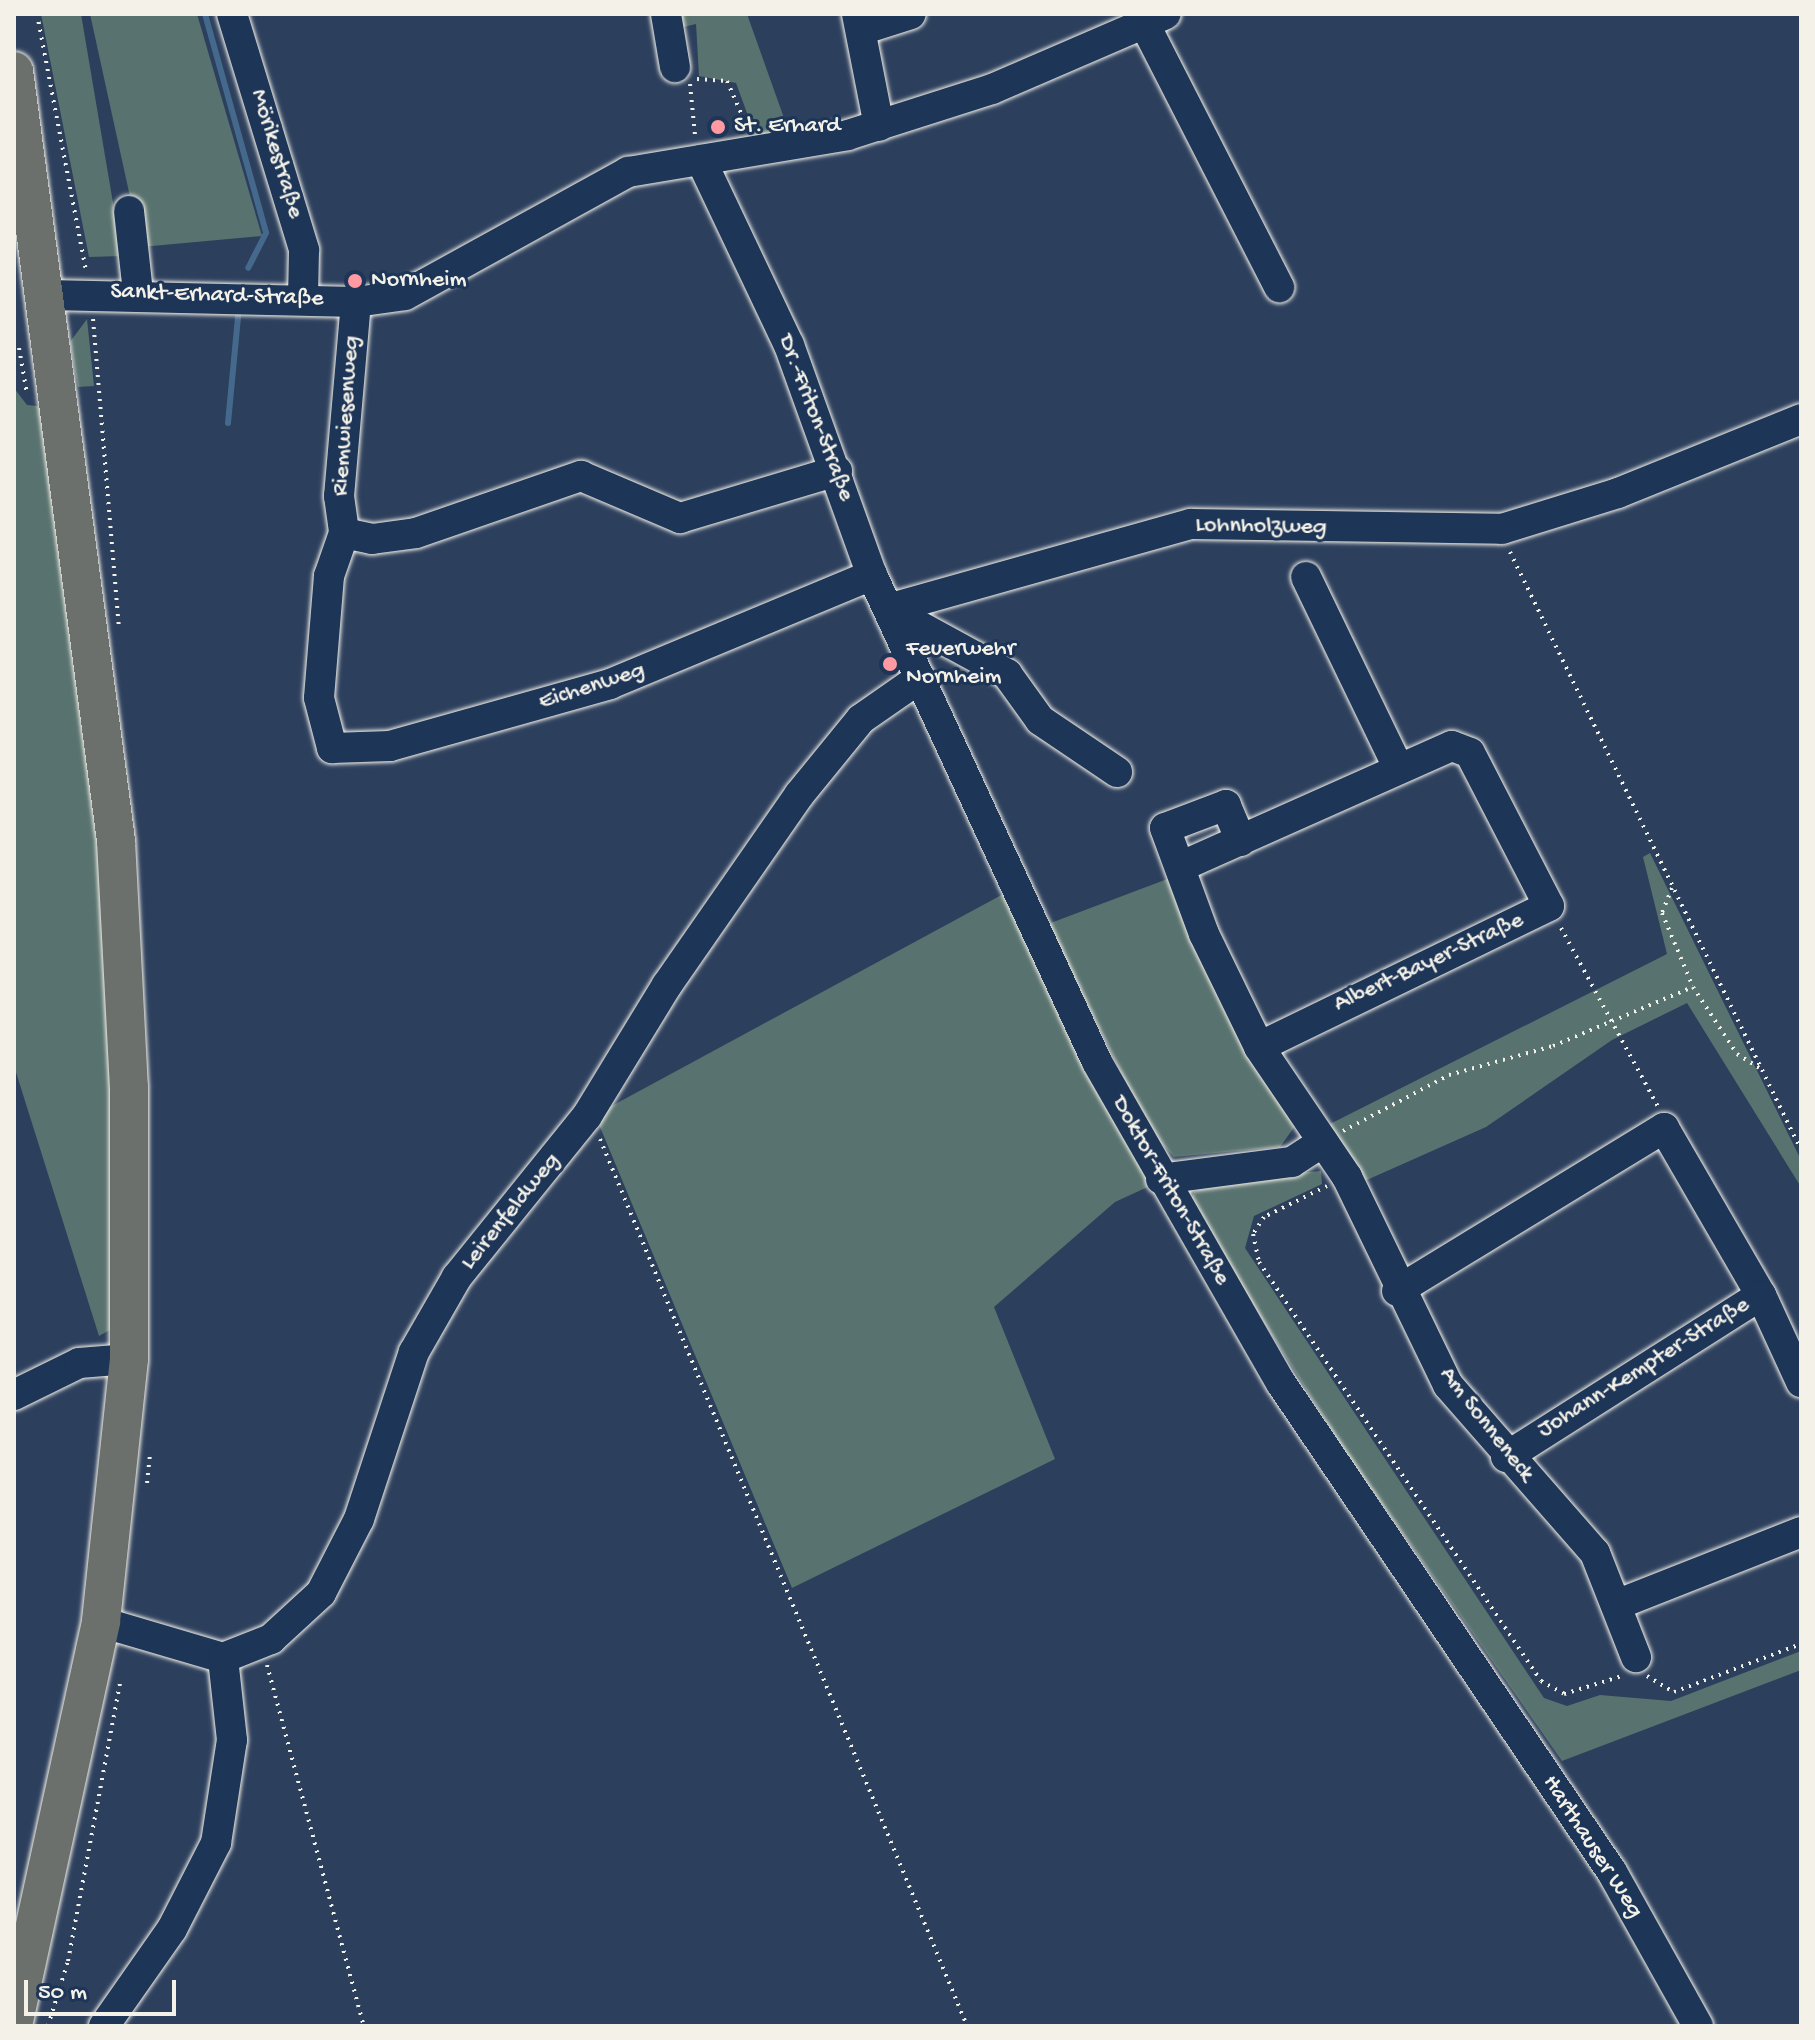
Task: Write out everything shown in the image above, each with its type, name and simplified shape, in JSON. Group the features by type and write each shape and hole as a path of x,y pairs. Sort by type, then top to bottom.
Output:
{"main road":[{"path":"14,71 49,295 116,841 129,1087 129,1359 101,1622 14,2020"}],"street":[{"name":"Mörikestraße","path":"232,14 304,250 303,297"},
{"path":"666,14 683,73"},
{"path":"879,126 859,22 911,14"},
{"name":"Sankt-Erhard-Straße","path":"49,295 138,293 303,297 356,302 421,290 606,181 659,164 754,151 879,126 992,89 1155,18"},
{"path":"1155,18 1279,287"},
{"name":"Dr.-Friton-Straße","path":"701,160 789,345 872,575 920,678"},
{"path":"129,211 138,293"},
{"name":"Riemwiesenweg","path":"321,718 329,576 344,533 341,464 356,302"},
{"name":"Lohnholzweg","path":"888,609 1191,524 1502,529 1618,493 1801,419"},
{"path":"344,533 372,539 416,533 581,476 680,518 837,471"},
{"name":"Eichenweg","path":"321,718 332,748 341,752 390,746 610,684 872,575"},
{"path":"1306,577 1399,769"},
{"path":"888,609 1007,674 1040,720 1117,772"},
{"name":"Leirenfeldweg","path":"223,1658 271,1639 321,1593 359,1519 432,1317 587,1116 667,985 799,795 861,719 920,678"},
{"name":"Doktor-Friton-Straße","path":"920,678 1091,1049 1161,1179 1334,1468 1477,1673"},
{"name":"Albert-Bayer-Straße","path":"1182,866 1452,746 1470,753 1549,906 1259,1047"},
{"name":"Am Sonneneck","path":"1241,841 1226,805 1165,828 1182,866 1204,934 1259,1047 1347,1177 1397,1291 1448,1385 1506,1457 1595,1553 1639,1663"},
{"path":"1397,1291 1664,1128"},
{"name":"Johann-Kempter-Straße","path":"1506,1457 1761,1295 1664,1128"},
{"path":"1161,1179 1292,1162 1323,1142"},
{"path":"1761,1295 1801,1382"},
{"path":"14,1395 79,1363 129,1359"},
{"path":"1616,1605 1801,1532"},
{"path":"101,1622 223,1658 232,1740 216,1843 172,1929 104,2026"},
{"name":"Harthauser Weg","path":"1477,1673 1612,1872 1698,2026"}],"path":[{"path":"37,14 85,266"},
{"path":"701,160 683,73 727,81 754,151"},
{"path":"1515,566 1801,1150"},
{"path":"1672,888 1662,913 1693,987 1737,1054 1762,1070"},
{"path":"1549,906 1664,1128"},
{"path":"1323,1142 1449,1075 1609,1025 1693,987"},
{"path":"587,1116 967,2026"},
{"path":"1347,1177 1264,1217 1253,1234 1259,1262 1541,1681 1564,1694 1583,1691 1639,1663 1674,1692 1801,1644"},
{"path":"48,2026 108,1768 120,1676"},
{"path":"272,1680 364,2026"}],"green space":[{"path":"41,14 81,14 122,256 89,257"},
{"path":"90,14 197,14 262,236 141,247"},
{"path":"678,14 747,14 789,132 755,135 736,83 699,76 696,24 679,28"},
{"path":"87,319 94,386 78,387 70,342"},
{"path":"14,388 27,405 47,407 113,928 117,1326 99,1336 14,1066"},
{"path":"1650,853 1801,1160 1801,1187 1687,1003 1612,1040 1486,1127 1360,1183 1326,1126 1667,954 1643,857"},
{"path":"1170,878 1295,1126 1280,1147 1174,1157 1150,1131 1048,924"},
{"path":"1007,892 1152,1185 1115,1202 994,1307 1055,1459 792,1588 595,1115"},
{"path":"1321,1171 1322,1184 1254,1216 1245,1248 1544,1698 1567,1706 1600,1695 1671,1701 1801,1651 1801,1670 1562,1761 1341,1445 1190,1204 1194,1192 1219,1180"}],"waterway":[{"path":"205,14 266,233 248,268"},
{"path":"228,423 239,307"}],"place":[{"name":"St. Erhard","path":"718,127"},
{"name":"Nornheim","path":"355,281"},
{"name":"Feuerwehr Nornheim","path":"890,664"}]}
